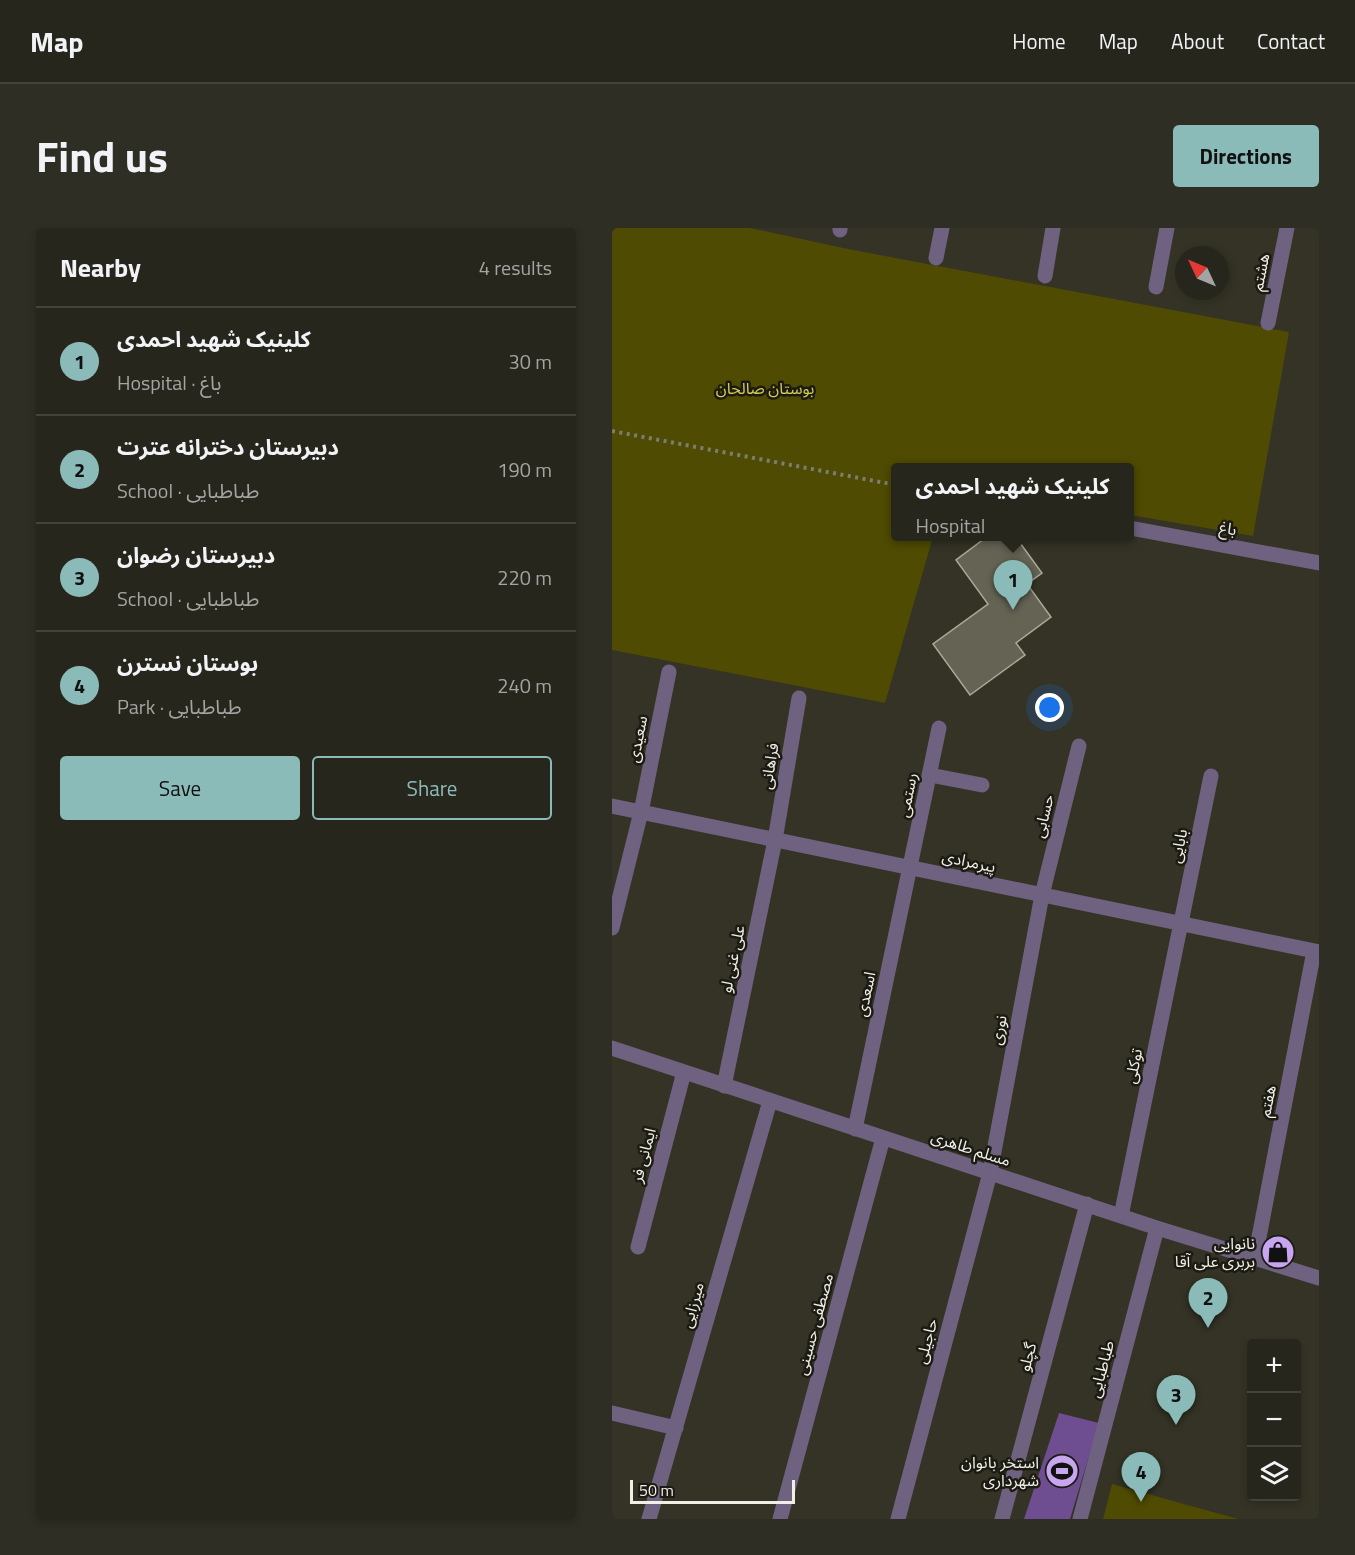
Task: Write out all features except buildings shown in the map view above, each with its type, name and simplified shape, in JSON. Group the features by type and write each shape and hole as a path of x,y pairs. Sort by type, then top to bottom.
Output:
{"street":[{"path":"936,258 942,228"},
{"path":"1045,276 1053,228"},
{"path":"1156,287 1167,228"},
{"name":"هشتم","path":"1268,323 1287,228"},
{"name":"باغ","path":"1134,529 1319,563"},
{"name":"سعیدی","path":"612,928 641,813 669,672"},
{"name":"فراهانی","path":"776,840 799,698"},
{"name":"رستمی","path":"911,868 939,728"},
{"name":"حسابی","path":"1042,895 1079,746"},
{"path":"930,775 982,784"},
{"name":"بابایی","path":"1180,923 1211,776"},
{"name":"پیرمرادی","path":"612,806 1316,951"},
{"name":"علی غنی لو","path":"724,1086 776,840"},
{"name":"اسعدی","path":"855,1129 911,868"},
{"name":"نوری","path":"990,1173 1042,895"},
{"name":"توکلی","path":"1121,1216 1180,923"},
{"name":"هفتم","path":"1256,1258 1316,951"},
{"name":"مسلم طاهری","path":"612,1048 1157,1228 1319,1278"},
{"name":"ایمانی فر","path":"638,1247 684,1072"},
{"name":"میرزایی","path":"649,1519 770,1101"},
{"name":"مصطفی حسینی","path":"780,1519 883,1138"},
{"name":"حاجیلی","path":"898,1519 990,1173"},
{"name":"گچلو","path":"1002,1519 1087,1204"},
{"name":"طباطبایی","path":"1080,1519 1157,1228"},
{"path":"612,1413 676,1428"}],"path":[{"path":"612,431 891,484"}],"green space":[{"name":"بوستان صالحان","path":"612,228 750,228 848,249 1289,332 1253,536 1134,516 1134,463 891,463 891,541 932,541 885,703 612,650"},
{"path":"1112,1484 1238,1519 1103,1519"}],"shaded area":[{"name":"استخر بانوان شهرداری","path":"1059,1413 1099,1423 1070,1519 1024,1519"}],"place":[{"name":"کلینیک شهید احمدی","path":"1013,610"},
{"name":"نانوایی بربری علی آقا","path":"1278,1252"},
{"name":"دبیرستان دخترانه عترت","path":"1208,1328"},
{"name":"دبیرستان رضوان","path":"1176,1425"},
{"name":"استخر بانوان شهرداری","path":"1062,1471"},
{"name":"بوستان نسترن","path":"1141,1502"}]}
